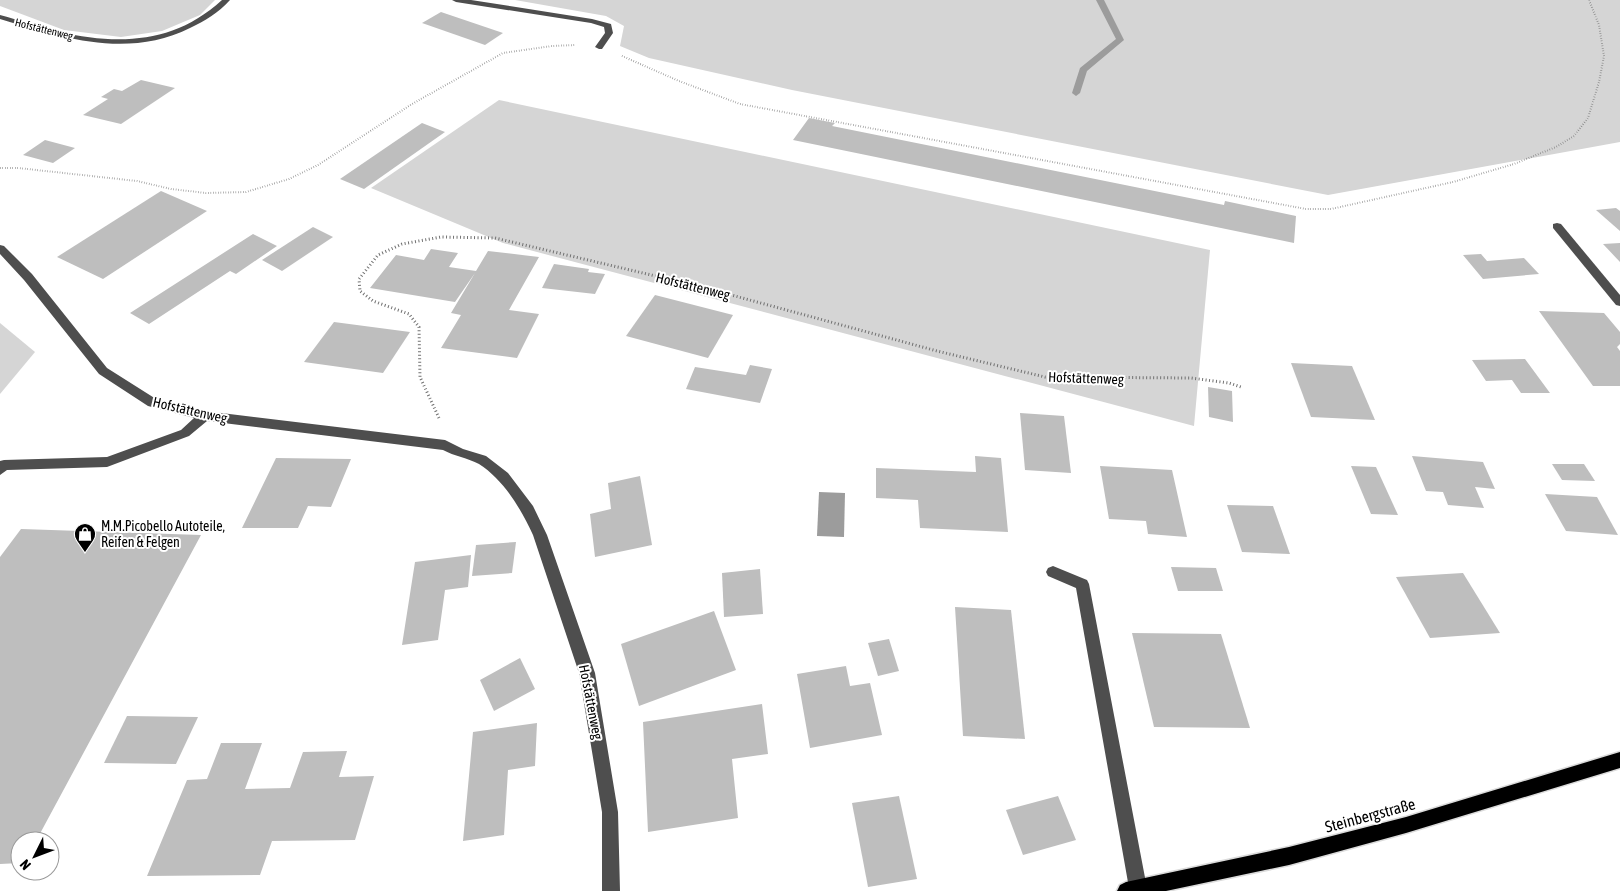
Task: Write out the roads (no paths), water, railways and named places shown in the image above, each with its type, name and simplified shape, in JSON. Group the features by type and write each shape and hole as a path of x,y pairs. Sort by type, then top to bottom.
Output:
{"main road":[{"name":"Steinbergstraße","path":"1132,889 1289,856 1406,825 1620,760"}],"street":[{"name":"Hofstättenweg","path":"0,17 58,34 117,43 168,36 209,16 226,0"},
{"path":"456,0 592,20 608,26 609,33 599,48"},
{"path":"1557,226 1620,302"},
{"name":"Hofstättenweg","path":"0,248 28,277 103,371 152,403 205,416 445,446 459,453 482,460 503,477 528,510 540,535 587,673 610,812 611,891"},
{"path":"0,470 4,464 107,462 185,433 205,416"},
{"path":"1053,572 1082,584 1132,889"}],"waterway":[{"path":"1076,93 1083,70 1120,40 1100,0"}],"place":[{"name":"M.M.Picobello Autoteile, Reifen & Felgen","path":"85,553"}]}
